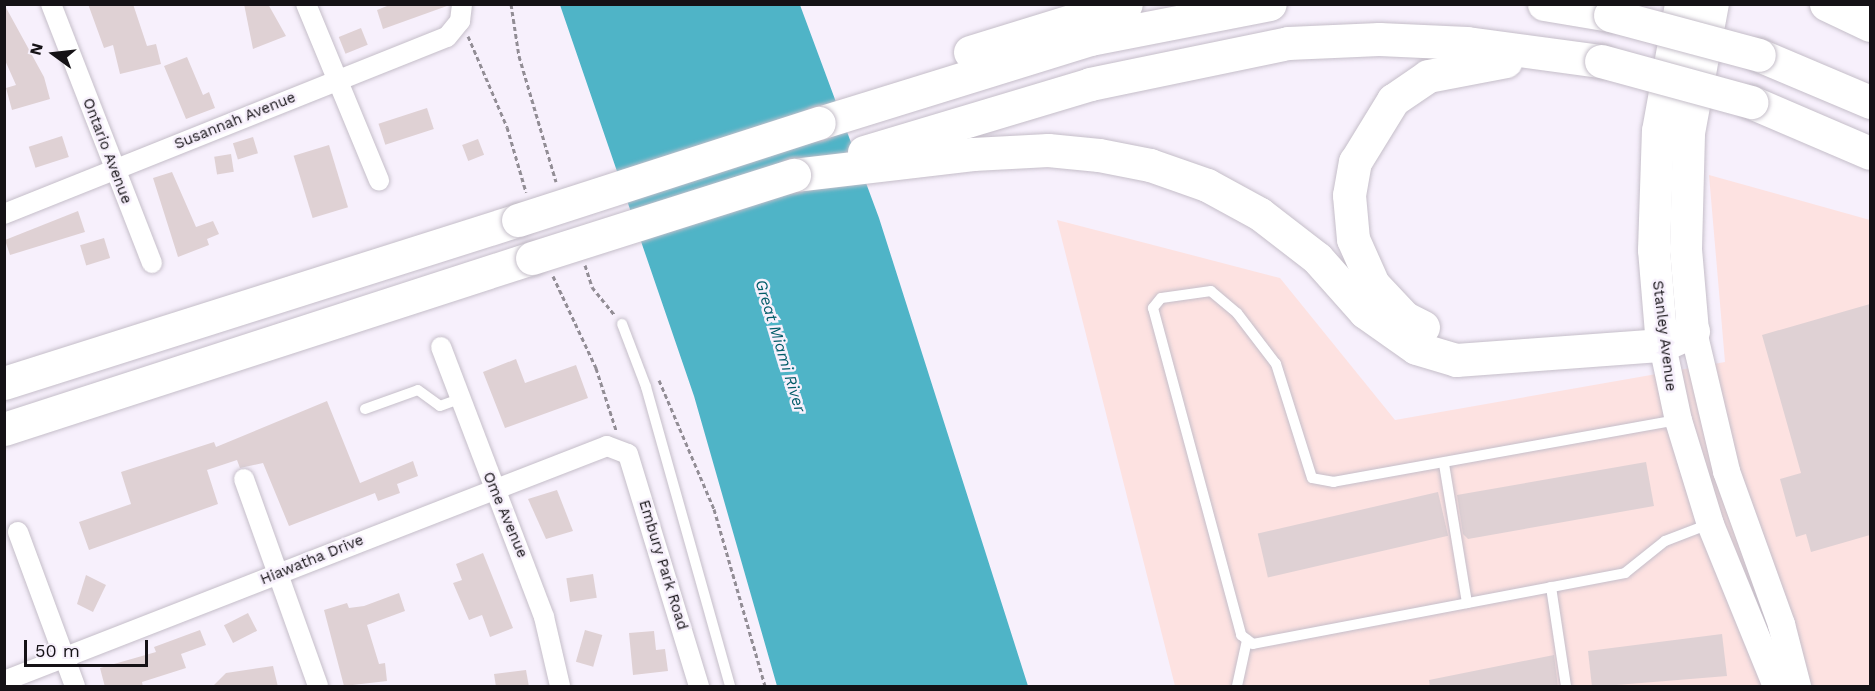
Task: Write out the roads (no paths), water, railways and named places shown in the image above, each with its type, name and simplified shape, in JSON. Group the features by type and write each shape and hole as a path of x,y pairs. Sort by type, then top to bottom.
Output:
{"highway":[{"path":"4,383 819,123 934,76 1126,4"},
{"path":"934,76 1161,22 1270,4"},
{"path":"1544,4 1610,15 1759,55 1870,102"},
{"path":"1826,4 1870,25"},
{"path":"4,429 950,125 1124,76 1288,43 1379,39 1601,61 1751,102 1870,153"},
{"path":"1558,55 1467,65 1428,76 1393,100 1368,133 1355,162 1349,195 1353,239 1373,284 1405,318 1440,336 1491,345 1661,336"},
{"path":"794,175 973,154 1048,150 1099,155 1150,165 1207,185 1260,214 1317,258 1365,312 1416,348 1456,360 1693,331"}],"main road":[{"name":"Stanley Avenue","path":"1681,4 1658,131 1654,250 1661,336 1678,420 1710,524 1776,687"},
{"name":"Stanley Avenue","path":"1713,4 1689,133 1686,249 1693,331 1726,471 1781,624 1797,687"}],"street":[{"name":"Ontario Avenue","path":"51,4 152,263"},
{"path":"306,4 380,180"},
{"name":"Susannah Avenue","path":"4,214 447,36 461,13"},
{"name":"Ome Avenue","path":"441,347 462,398 492,487 544,617 560,687"},
{"name":"Hiawatha Drive","path":"4,681 594,448 620,447"},
{"name":"Embury Park Road","path":"620,447 627,454 699,687"},
{"path":"244,479 318,687"},
{"path":"18,532 66,657 75,687"}],"lane":[{"path":"1678,420 1334,482 1312,478 1276,364 1237,313 1211,291 1161,298 1153,308 1241,635 1253,645 1625,573 1665,541 1710,524"},
{"path":"622,324 646,387 729,687"},
{"path":"365,410 417,390 440,406 462,398"},
{"path":"1444,464 1467,603"},
{"path":"1551,587 1566,687"},
{"path":"1237,687 1247,640"}],"water":[{"name":"Great Miami River","path":"560,5 800,5 879,218 1028,686 777,686 694,396"}]}
